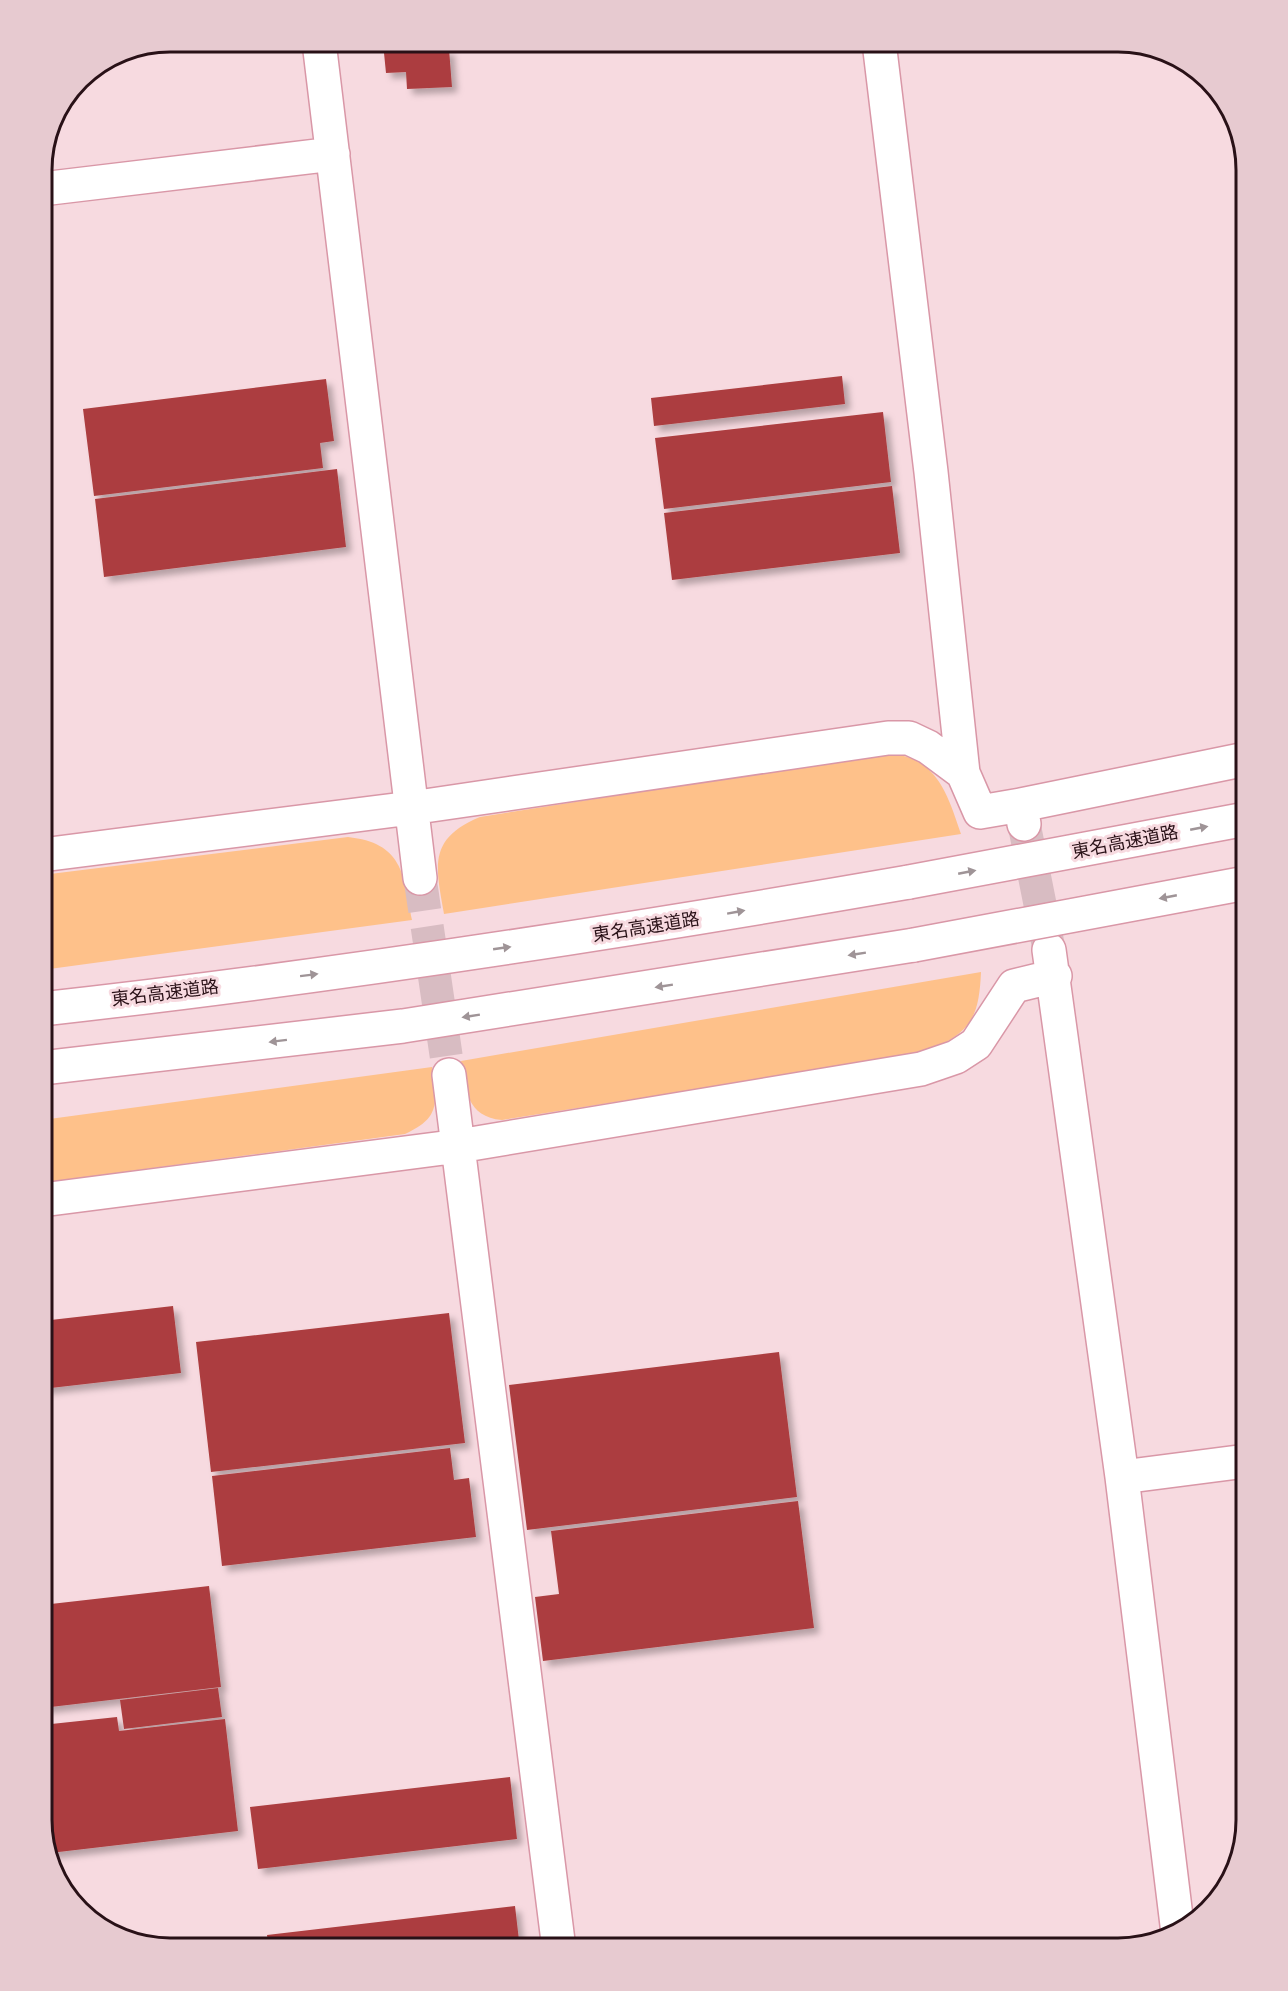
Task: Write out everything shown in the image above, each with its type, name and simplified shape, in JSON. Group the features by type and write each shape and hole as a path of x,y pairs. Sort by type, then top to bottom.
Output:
{"main road":[{"path":"321,53 420,878"},
{"path":"880,53 933,484 963,773 980,813 1023,814 1236,761"},
{"path":"53,188 333,154"},
{"path":"53,854 411,808 888,738 909,738 928,747 963,773"},
{"name":"東名高速道路","path":"52,1008 398,964 694,920 1236,821"},
{"path":"52,1067 403,1026 914,945 1236,885"},
{"path":"52,1199 459,1146 921,1069 956,1057 976,1044 1014,986 1052,963 1122,1477 1177,1923"},
{"path":"449,1076 558,1938"},
{"path":"1122,1477 1236,1462"}],"shaded area":[{"path":"887,753 904,756 929,770 945,791 961,834 444,914 438,868 443,845 451,835 480,817"},
{"path":"348,837 366,840 380,846 397,863 406,888 412,920 53,969 53,874"},
{"path":"981,972 978,1003 969,1023 952,1039 924,1053 502,1120 490,1118 475,1107 464,1082 461,1061"},
{"path":"432,1067 435,1090 434,1108 431,1115 417,1128 405,1134 52,1182 52,1119"}],"building":[{"path":"384,53 449,53 452,87 407,89 406,72 386,73"},
{"path":"842,376 845,404 654,426 651,398"},
{"path":"326,379 334,441 320,443 323,468 94,496 83,409"},
{"path":"883,412 891,482 664,509 655,438"},
{"path":"337,469 346,547 104,577 95,499"},
{"path":"892,486 900,553 672,580 664,513"},
{"path":"173,1306 181,1373 52,1388 52,1320"},
{"path":"449,1313 465,1443 211,1472 196,1342"},
{"path":"779,1352 797,1497 527,1530 509,1385"},
{"path":"450,1448 454,1480 469,1478 476,1537 222,1566 212,1476"},
{"path":"798,1501 814,1628 543,1661 535,1597 559,1594 551,1531"},
{"path":"209,1586 221,1687 52,1707 52,1604"},
{"path":"218,1688 222,1717 124,1729 120,1700"},
{"path":"117,1717 119,1731 225,1719 238,1831 57,1852 52,1820 52,1724"},
{"path":"510,1777 517,1839 258,1869 250,1807"},
{"path":"515,1906 519,1938 267,1938 267,1935"}],"tunnel":[{"path":"1024,824 1049,949"},
{"path":"420,878 449,1075"}]}
